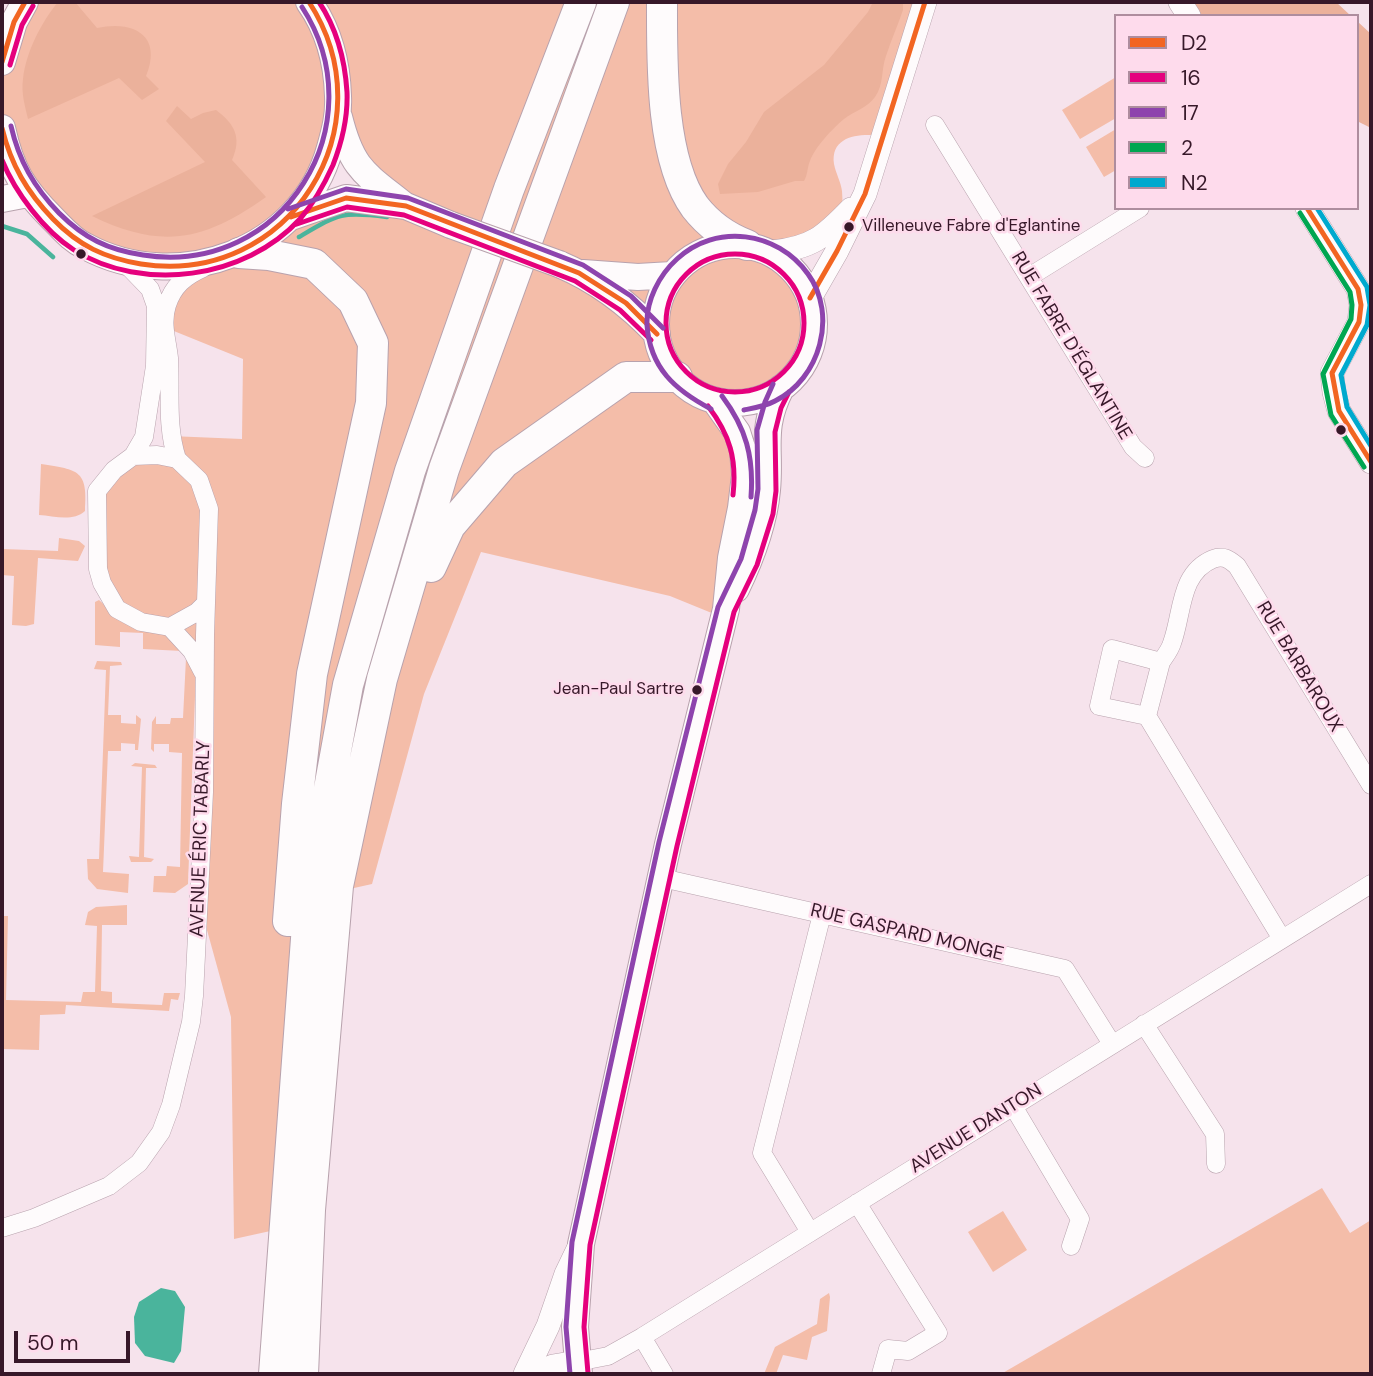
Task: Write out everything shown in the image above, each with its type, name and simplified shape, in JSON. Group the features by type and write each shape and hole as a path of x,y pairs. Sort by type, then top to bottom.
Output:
{"highway":[{"path":"274,1374 309,898 348,685 410,471 509,189 582,2"},
{"path":"303,1374 310,1210 338,886 382,679 444,468 614,2"},
{"path":"662,2 664,92 673,152 683,184 697,209 710,223 727,237 759,249"},
{"path":"227,257 269,255 314,264 353,301 373,342 371,403 312,674 297,804 286,949 276,1172 284,1228"},
{"path":"382,679 450,526 504,463 626,377 677,377"}],"main road":[{"path":"2,62 14,22 25,2"},
{"path":"309,2 321,18 337,66 339,117 345,144 358,168 406,206"},
{"path":"2,128 8,157 28,194 69,235 83,246 123,261 161,268 227,257 266,237 291,217 310,194 325,168 339,117"},
{"path":"2,198 28,194"},
{"path":"291,217 346,198 406,206 569,268 626,303 657,334"},
{"path":"726,245 759,249 792,268 801,279 810,298 815,324 812,345 806,361 796,375 781,388 751,401 715,401 703,396 677,377 664,357 657,334 657,313 662,293 672,275 687,260 705,250 726,245"},
{"path":"569,268 638,277 672,275"},
{"path":"726,609 749,562 764,512 768,471 766,431 781,388"},
{"path":"578,1368 575,1327 580,1244 668,844 726,609 731,558 741,508 743,451 737,432 715,401"}],"street":[{"path":"810,298 865,194 925,2"},
{"name":"RUE FABRE D'ÉGLANTINE","path":"935,125 1133,447 1145,458"},
{"path":"759,249 791,250 821,238 865,194"},
{"path":"1029,277 1137,210"},
{"path":"1308,210 1358,289 1361,305 1359,322 1332,373 1339,411 1371,462"},
{"path":"133,456 157,455 177,459 170,436 169,357 164,327 166,306 174,287 187,275 227,257"},
{"path":"123,261 150,289 156,306 155,366 144,437 133,456 114,470 97,491 98,569 102,583 117,608 141,622 170,628 192,651 206,676"},
{"name":"AVENUE ÉRIC TABARLY","path":"2,1228 34,1218 109,1186 139,1163 161,1132 172,1105 191,1022 204,792 209,509 199,480 177,459"},
{"name":"RUE BARBAROUX","path":"1161,662 1172,646 1189,578 1202,564 1220,556 1228,558 1237,566 1371,785"},
{"path":"170,628 197,612 206,603"},
{"path":"1147,716 1098,706 1112,649 1161,662 1147,716 1282,939"},
{"name":"RUE GASPARD MONGE","path":"662,878 1065,969 1112,1044"},
{"name":"AVENUE DANTON","path":"578,1368 642,1338 1371,884"},
{"path":"810,1232 762,1153 822,914"},
{"path":"1144,1024 1215,1134 1216,1164"},
{"path":"1013,1106 1080,1219 1071,1246"},
{"path":"856,1203 938,1333 908,1351 888,1349 881,1374"},
{"path":"525,1374 548,1326 580,1244"},
{"path":"642,1338 664,1374"},
{"path":"539,1374 553,1366 578,1368"}],"shaded area":[{"path":"25,2 921,2 882,136 849,138 837,147 834,154 834,164 842,191 840,220 773,253 801,279 811,305 814,333 803,365 792,378 763,396 728,402 737,432 724,618 670,596 481,552 424,694 372,884 309,898 284,1228 234,1239 231,1017 199,901 206,676 170,628 141,622 102,583 97,491 133,456 177,459 170,436 242,439 243,359 164,327 187,275 69,235 2,128 2,62","holes":["346,144 404,206 292,216"]},
{"path":"58,2 75,2 97,28 122,26 141,34 151,50 146,76 159,89 142,100 119,78 28,119 23,89 27,59 35,38"},
{"path":"873,2 903,2 903,10 884,61 880,87 875,97 844,119 825,138 812,156 804,181 758,192 720,194 718,184 728,164 746,142 764,112 824,65 868,12"},
{"path":"1180,2 1336,2 1349,14 1187,14"},
{"path":"1359,23 1371,34 1371,128 1359,122"},
{"path":"1114,78 1114,119 1080,139 1062,110"},
{"path":"177,106 191,119 216,110 228,121 236,138 232,160 266,197 222,223 182,236 140,234 92,216 205,162 166,121"},
{"path":"1114,130 1114,171 1104,177 1086,147"},
{"path":"41,464 64,468 78,474 85,487 85,511 69,517 39,515"},
{"path":"59,538 79,541 85,546 78,561 38,558 34,624 12,625 14,576 2,575 2,549 58,551"},
{"path":"99,600 123,623 173,634 186,647 196,670 188,884 175,893 153,892 154,876 166,876 167,866 180,867 182,753 169,752 169,744 154,744 154,752 151,749 152,722 156,716 156,724 170,724 171,718 183,718 186,658 182,651 143,649 143,633 120,632 120,647 95,645 95,602"},
{"path":"97,661 121,662 122,665 110,666 108,715 121,715 121,723 136,724 136,715 141,719 138,750 135,750 135,744 121,743 121,751 108,751 103,872 129,874 128,893 97,889 88,879 87,859 99,859 106,670 94,669"},
{"path":"135,763 155,765 157,768 146,768 144,857 154,859 151,862 131,862 129,856 139,857 142,767 131,766"},
{"path":"127,905 127,925 102,925 101,991 112,992 112,1003 162,1005 164,993 180,993 178,1000 171,999 169,1011 66,1005 65,1014 40,1015 39,1050 3,1049 2,916 8,916 6,1000 81,1002 83,992 95,992 97,926 85,925 88,912 96,907"},
{"path":"1322,1188 1350,1233 1371,1220 1371,1374 1001,1374"},
{"path":"1003,1211 1027,1250 993,1272 968,1232"},
{"path":"161,1288 175,1291 185,1307 181,1351 174,1363 145,1356 135,1343 134,1317 139,1302"},
{"path":"829,1293 827,1331 812,1337 807,1360 783,1355 776,1374 764,1374 775,1347 817,1324 820,1299"}],"waterway":[{"path":"299,237 340,216 359,214 387,217"},
{"path":"2,226 27,234 53,257"}],"transit line":[{"name":"D2","path":"2,62 14,22 25,2"},
{"name":"D2","path":"2,128 15,166 35,199 53,219 83,244 116,258 141,264 194,264 241,250 281,224 311,188 330,145 338,98 331,50 309,2"},
{"name":"16","path":"2,160 23,198 41,222 74,250 101,263 131,272 161,275 223,267 251,255 277,239 305,213 330,172 342,139 347,102 344,68 335,34 319,2"},
{"name":"D2","path":"810,298 865,194 925,2"},
{"name":"16","path":"10,65 22,25 33,6"},
{"name":"17","path":"11,126 23,162 42,193 68,222 97,242 143,255 193,255 238,242 275,217 304,183 322,143 329,98 323,52 302,7"},
{"name":"17","path":"288,209 346,189 408,198 583,265 631,296 663,328"},
{"name":"D2","path":"291,217 346,198 406,206 579,273 626,303 657,334"},
{"name":"16","path":"294,225 347,207 404,215 575,281 620,310 651,340"},
{"name":"D2","path":"1308,210 1358,289 1361,305 1359,322 1332,373 1339,411 1371,462"},
{"name":"N2","path":"1318,210 1367,287 1370,305 1367,325 1341,375 1347,407 1371,446"},
{"name":"2","path":"1300,213 1350,292 1351,319 1323,374 1331,415 1364,467"},
{"name":"17","path":"711,409 686,394 659,365 649,340 647,316 655,289 677,259 710,240 746,237 780,248 808,274 817,290 823,326 820,345 813,362 791,391 764,406 744,410"},
{"name":"16","path":"735,254 761,259 784,274 799,297 804,323 799,349 784,372 761,387 735,392 709,387 686,372 671,349 666,323 671,297 686,274 709,259 735,254"},
{"name":"17","path":"570,1374 566,1327 572,1242 659,842 718,607 741,559 755,510 758,489 757,430 773,384"},
{"name":"16","path":"588,1373 584,1327 590,1245 677,846 734,612 757,565 773,514 776,491 775,432 781,408 789,392"},
{"name":"17","path":"722,396 743,431 747,444 752,482 751,497"},
{"name":"16","path":"708,406 727,437 733,459 733,495"}],"place":[{"name":"Villeneuve Fabre d'Eglantine","path":"849,227"},
{"name":"Jean-Paul Sartre","path":"697,690"}]}
